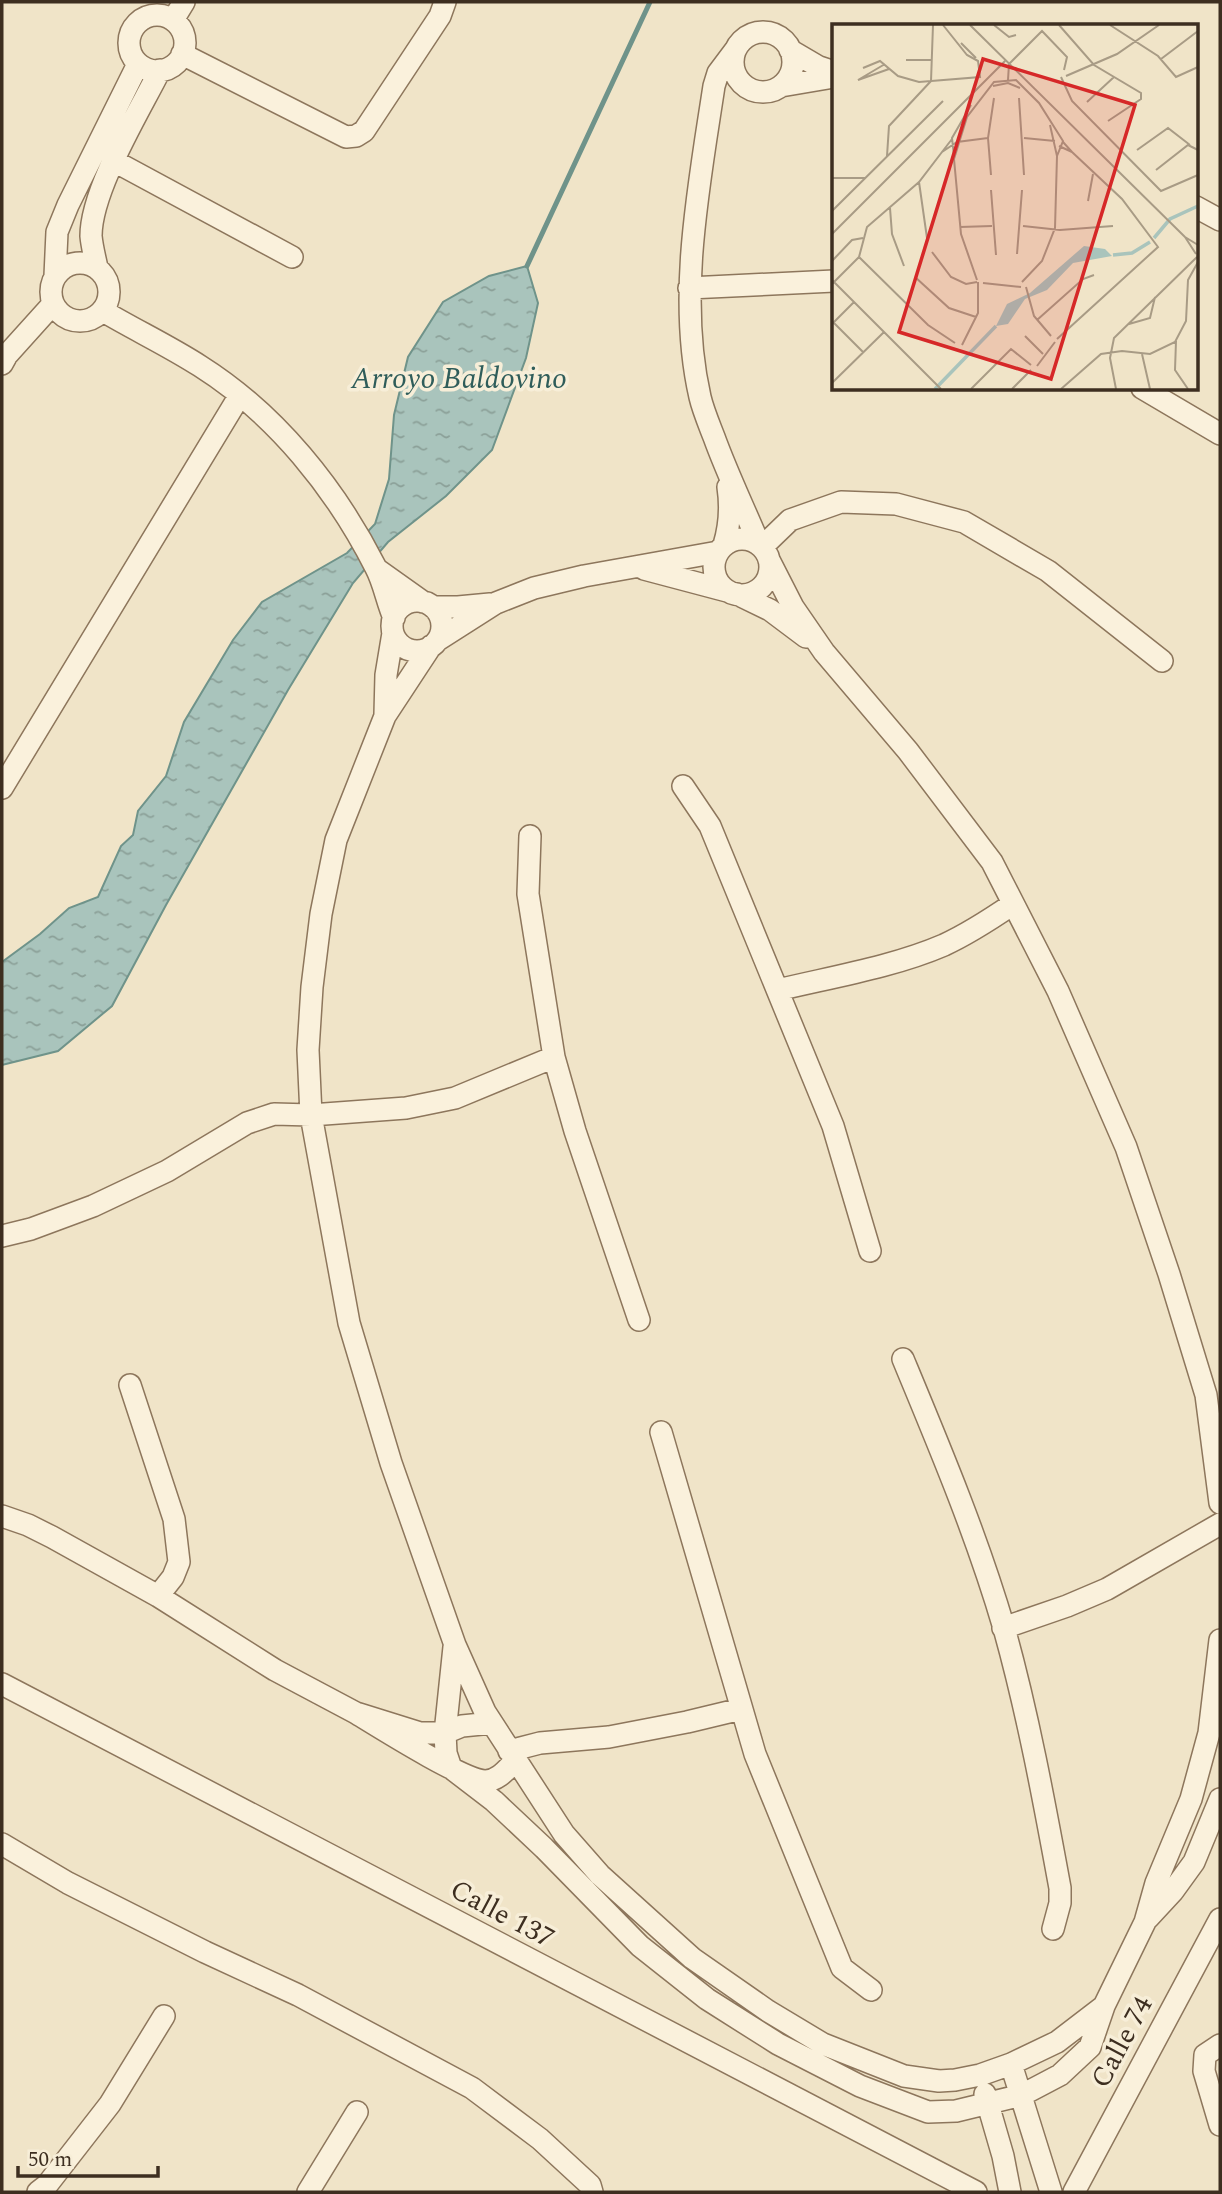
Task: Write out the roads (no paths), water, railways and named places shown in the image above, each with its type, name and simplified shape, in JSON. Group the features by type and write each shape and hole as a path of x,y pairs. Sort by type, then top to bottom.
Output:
{"street":[{"path":"182,54 346,137 356,136 364,131 372,120 440,16 445,2"},
{"path":"178,11 184,45 182,54 169,68 145,68 132,57 129,38 138,22 146,17 164,16 178,11"},
{"path":"781,86 792,69 790,50 785,41 777,36 758,32 741,41 718,73 709,118 689,288 693,360 700,400 725,467 793,607 824,652 908,751 992,862 1058,991 1126,1147 1169,1274 1206,1395 1220,1503"},
{"path":"736,50 733,59 737,78 753,90"},
{"path":"790,50 832,73"},
{"path":"55,276 70,264 79,263 97,268 104,275 109,293 103,311 95,318 76,322 66,319 52,305 50,295 55,276 57,232 138,64"},
{"path":"97,268 91,236 107,174 160,70"},
{"path":"709,118 722,98 733,93 773,90 832,74"},
{"path":"114,161 292,257"},
{"path":"1198,208 1220,220"},
{"path":"689,288 832,281"},
{"path":"2,365 7,355 52,305"},
{"path":"103,311 201,366 240,395 324,482 378,570 398,641 405,647 414,651 423,650 496,603 534,588 584,576 638,568 721,548 732,540 751,540 763,550 770,569 762,586 746,594 638,568"},
{"path":"1145,390 1220,434"},
{"path":"2,788 240,395"},
{"path":"725,467 731,505 729,528 714,569 721,586 770,610 824,652"},
{"path":"763,550 790,520 841,502 896,504 964,522 1048,571 1162,661"},
{"path":"378,570 428,604 441,617 442,625 435,643 385,716 336,840 324,902 313,987 308,1050 311,1115 349,1322 390,1463 455,1645 492,1723 564,1834 600,1875 692,1958 768,2011 823,2044 904,2076 939,2081 980,2075 1011,2064 1057,2042 1104,2006"},
{"path":"385,716 386,675 393,625 402,606 408,603 458,607 496,603"},
{"path":"683,786 710,826 833,1126 870,1251"},
{"path":"530,836 528,894 554,1057 579,1144 639,1320"},
{"path":"778,990 881,965 941,946 975,929 1013,904"},
{"path":"2,1236 31,1229 93,1206 167,1171 247,1123 274,1114 311,1115 406,1108 455,1098 554,1057"},
{"path":"903,1359 963,1502 1003,1628 1036,1756 1060,1888 1060,1903 1053,1929"},
{"path":"130,1385 168,1500 179,1562 173,1577 158,1596"},
{"path":"1206,1395 1220,1420"},
{"path":"661,1432 755,1754 842,1968 871,1990"},
{"path":"2,1516 52,1536 158,1596 275,1670 452,1768 482,1781 500,1776 512,1756 540,1743 609,1737 741,1709"},
{"path":"1003,1628 1107,1589 1220,1524"},
{"path":"455,1645 445,1733 446,1753 452,1768 494,1801 544,1848 640,1946 707,1999 778,2044 860,2086 928,2112 956,2111 1022,2095 1060,2075 1090,2047 1104,2006 1145,1922 1157,1883 1191,1799 1209,1733 1220,1640"},
{"name":"Calle 137","path":"2,1685 976,2192"},
{"path":"356,1713 420,1733 445,1733 462,1726 492,1723"},
{"path":"1145,1922 1194,1862 1220,1799"},
{"path":"2,1844 68,1883 298,1995 472,2088 540,2139 590,2185 592,2192"},
{"name":"Calle 74","path":"1074,2192 1220,1919"},
{"path":"38,2192 47,2185 110,2104 164,2016"},
{"path":"1213,2050 1204,2071 1220,2125"},
{"path":"1011,2064 1051,2192"},
{"path":"980,2075 1003,2156 1010,2192"},
{"path":"308,2192 357,2112"}],"water":[{"name":"Arroyo Baldovino","path":"527,266 538,303 526,358 492,450 446,496 388,542 353,583 288,690 112,1006 58,1051 2,1065 2,962 69,908 98,897 121,846 133,835 138,811 166,776 184,722 233,640 262,602 347,553 375,524 389,479 394,415 408,357 443,302 489,276"}],"waterway":[{"path":"527,266 650,2"}]}
